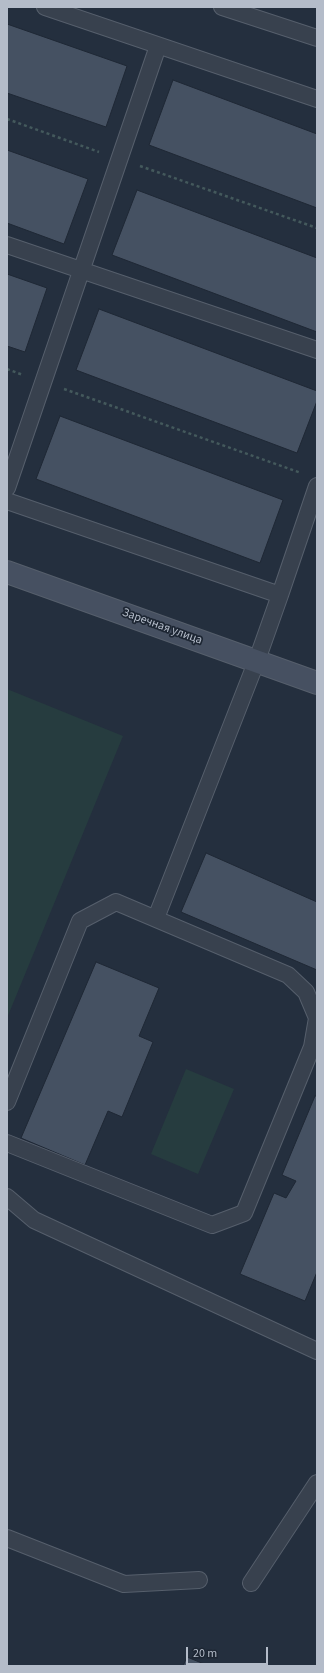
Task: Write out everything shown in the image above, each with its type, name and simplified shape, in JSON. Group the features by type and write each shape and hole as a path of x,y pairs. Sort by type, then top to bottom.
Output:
{"street":[{"name":"Заречная улица","path":"7,572 257,660 317,683"}],"lane":[{"path":"44,7 317,99"},
{"path":"222,7 317,38"},
{"path":"7,488 158,46"},
{"path":"7,245 317,350"},
{"path":"156,918 257,660 317,486"},
{"path":"7,501 280,595"},
{"path":"7,1102 80,921 116,902 288,975 306,992 317,1018 312,1047 244,1213 212,1225 7,1143"},
{"path":"7,1197 34,1220 317,1351"},
{"path":"250,1583 317,1483"},
{"path":"7,1538 124,1584 199,1580"}],"path":[{"path":"7,119 317,228"},
{"path":"7,369 302,474"}],"green space":[{"path":"7,689 123,736 7,1018"},
{"path":"186,1069 234,1089 198,1174 151,1154"}],"building":[{"path":"7,24 127,66 106,127 7,93"},
{"path":"173,80 317,134 317,208 149,145"},
{"path":"7,150 88,179 64,244 7,223"},
{"path":"137,190 317,258 317,332 112,255"},
{"path":"7,274 47,288 25,352 7,346"},
{"path":"99,309 317,391 317,401 297,453 76,370"},
{"path":"60,416 283,500 260,563 36,479"},
{"path":"206,853 317,902 317,970 181,912"},
{"path":"96,962 159,988 139,1036 153,1042 122,1117 108,1111 85,1165 21,1138"},
{"path":"315,1096 317,1096 317,1272 305,1301 240,1274 274,1193 286,1198 296,1181 282,1175"},
{"path":"187,1657 209,1666 183,1666"}]}
